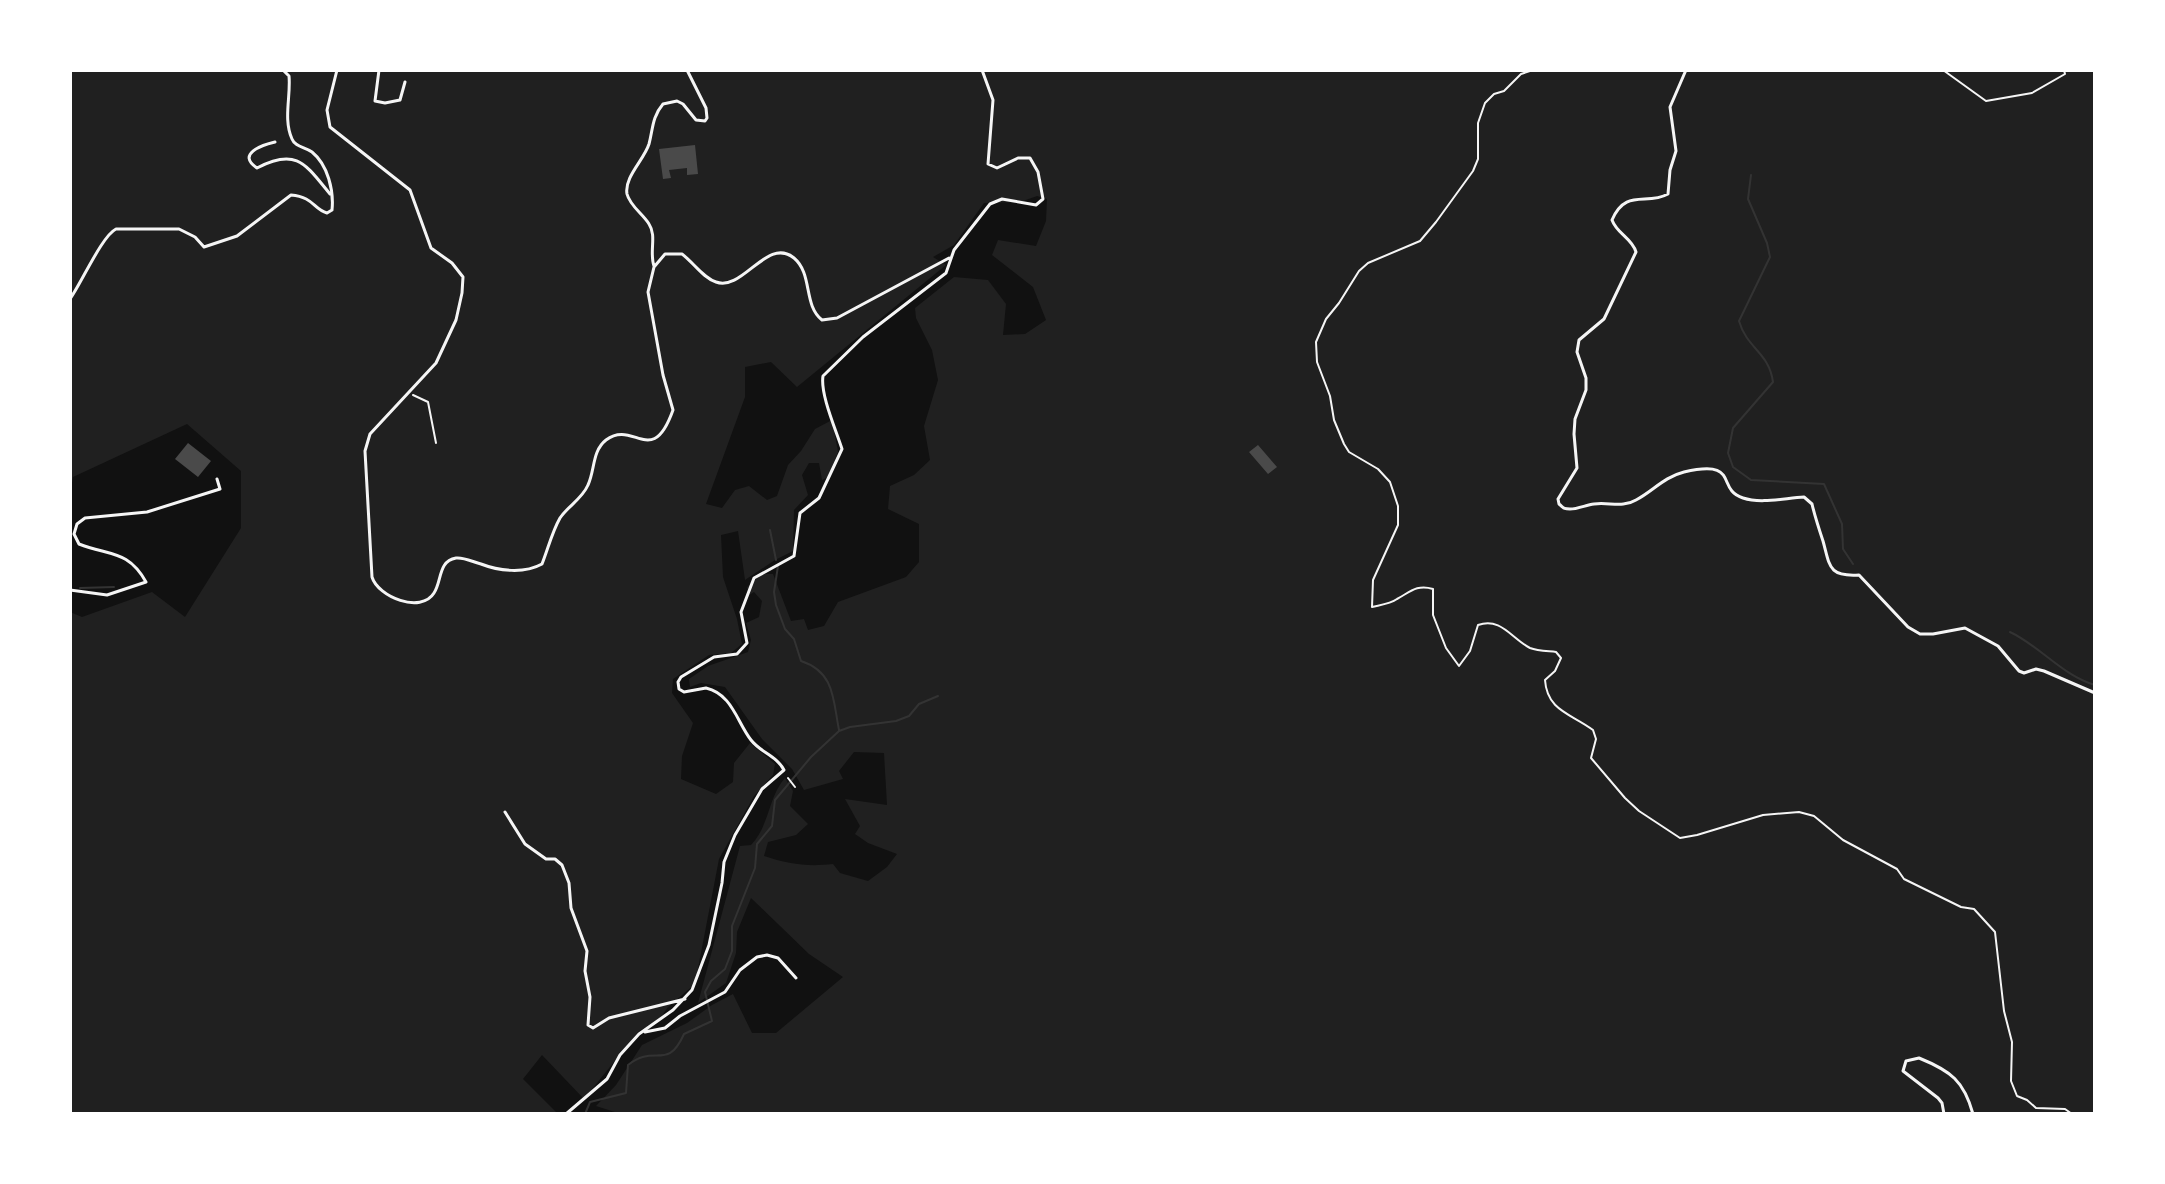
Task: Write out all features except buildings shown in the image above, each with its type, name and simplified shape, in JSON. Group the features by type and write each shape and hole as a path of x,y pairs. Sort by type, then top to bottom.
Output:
{"street":[{"path":"70,299 109,232 116,229 179,229 188,232 204,247 211,247 237,236 284,197 299,195 312,201 321,212 332,210 332,195 325,168 317,157 296,145 292,139 288,119 289,76 283,70"},
{"path":"337,70 327,110 330,127 410,190 431,248 452,263 463,277 456,320 436,363 370,434 365,451 369,550 375,586 389,596 416,604 434,594 441,571 448,561 458,557 498,570 535,568 542,564 561,517 588,486 599,448 615,435 657,439 669,423 673,410 663,375 648,292 654,267 665,254 682,254 710,280 719,284 732,283 771,255 781,253 792,256 805,273 815,313 822,320 831,320 949,258 990,204 1002,199 1036,205 1043,199 1038,172 1030,158 1018,158 997,168 988,164 993,100 982,70"},
{"path":"379,70 375,101 400,100 405,82"},
{"path":"654,267 651,226 626,192 628,182 649,145 651,124 663,104 677,101 696,120 705,121 707,118 706,108 687,70"},
{"path":"1686,70 1670,107 1676,151 1670,170 1668,194 1635,198 1617,210 1612,220 1634,244 1636,252 1604,319 1579,340 1577,352 1586,378 1586,390 1575,419 1577,468 1558,499 1559,504 1572,509 1597,504 1625,505 1669,476 1704,469 1717,469 1725,475 1732,491 1741,498 1758,501 1804,497 1812,504 1827,565 1847,576 1859,575 1908,627 1920,634 1965,628 1998,646 2019,671 2044,671 2095,693"},
{"path":"275,142 254,148 251,152 253,167 295,159 310,168 332,195"},
{"path":"566,1114 607,1079 620,1055 642,1032 692,990 709,945 724,862 735,835 762,789 784,770 779,760 750,739 735,711 723,698 706,688 684,692 679,689 678,682 714,657 737,654 743,649 747,643 741,612 754,578 794,556 800,513 824,491 842,449 825,394 823,376 863,337 946,273 949,258"},
{"path":"70,590 107,595 146,582 127,558 79,544 74,534 77,524 85,518 123,516 173,506 198,494 217,491 220,489 217,479"},
{"path":"505,812 525,844 546,859 555,859 562,865 569,883 571,908 587,951 588,1025 593,1028 609,1018 665,1006 686,998"},
{"path":"642,1032 665,1028 725,992 740,970 757,957 767,955 778,958 796,978"},
{"path":"1944,1114 1938,1098 1903,1071 1906,1061 1919,1058 1955,1077 1967,1093 1973,1114"}],"lane":[{"path":"788,778 795,787"}],"path":[{"path":"1533,70 1521,74 1504,91 1494,94 1485,103 1478,123 1478,159 1473,171 1436,222 1420,241 1368,263 1359,271 1326,319 1316,342 1317,362 1344,444 1349,452 1378,469 1390,482 1398,506 1398,525 1373,580 1372,607 1396,601 1408,591 1423,586 1433,589 1433,615 1446,648 1459,666 1470,651 1478,625 1485,623 1498,623 1534,650 1556,652 1561,658 1555,671 1545,680 1548,698 1559,710 1593,730 1596,739 1591,758 1625,798 1680,838 1746,818 1799,812 1814,816 1843,840 1897,869 1904,879 1961,907 1974,909 1995,932 2004,1011 2012,1042 2011,1081 2014,1091 2036,1108 2065,1109 2072,1114"},
{"path":"1943,70 1986,101 2032,93 2065,74 2064,70"},
{"path":"408,392 428,402 436,443"}],"shaded area":[{"path":"70,70 2095,70 2095,1114 621,1114 596,1106 616,1085 642,1045 687,1023 733,994 752,1033 776,1033 843,977 809,954 751,898 737,932 736,953 726,983 698,1003 740,846 751,845 757,837 785,778 793,791 790,806 808,824 796,835 768,842 764,856 798,864 833,864 840,873 868,881 887,867 897,854 868,843 855,834 860,826 845,799 887,805 884,753 854,752 839,771 843,779 804,790 792,769 762,739 725,687 701,683 690,687 689,679 708,666 748,652 751,640 746,623 759,617 762,601 754,592 749,595 747,587 762,574 773,574 791,621 804,619 808,630 824,626 838,602 906,577 919,562 919,524 888,509 890,486 914,475 930,460 924,426 938,380 932,350 916,318 915,308 954,277 988,280 1006,304 1003,335 1025,334 1046,320 1033,287 992,255 998,240 1036,246 1046,221 1047,199 1037,196 1020,202 984,203 954,245 933,257 946,265 797,387 771,362 745,367 745,397 706,504 722,508 735,490 749,486 767,500 777,496 788,465 815,429 832,420 838,452 828,477 822,480 819,463 809,463 802,475 808,495 794,510 793,551 745,580 738,531 721,535 723,577 742,644 731,653 709,655 673,679 672,693 693,723 682,756 681,779 716,794 733,782 734,763 750,743 775,764 773,775 754,796 719,859 695,984 668,1007 658,1021 639,1031 584,1099 542,1055 523,1079 558,1114 70,1114 70,612 82,617 152,592 185,617 241,528 241,471 187,424 73,477 70,495"}],"waterway":[{"path":"1751,175 1748,199 1770,257 1739,321 1747,338 1767,364 1773,382 1733,428 1728,453 1733,467 1751,480 1824,484 1842,524 1843,549 1853,564"},
{"path":"770,530 776,560"},
{"path":"778,566 774,592 776,605 785,629 794,639 801,661 820,672 826,680 839,730"},
{"path":"80,588 114,587"},
{"path":"2010,632 2072,675 2095,685"},
{"path":"585,1114 590,1102 626,1093 628,1065 646,1056 672,1052 684,1034 712,1021 705,992 711,981 725,969 732,951 732,926 755,868 757,844 772,826 775,800 811,757 839,731 896,721 909,716 919,704 938,696"}]}
